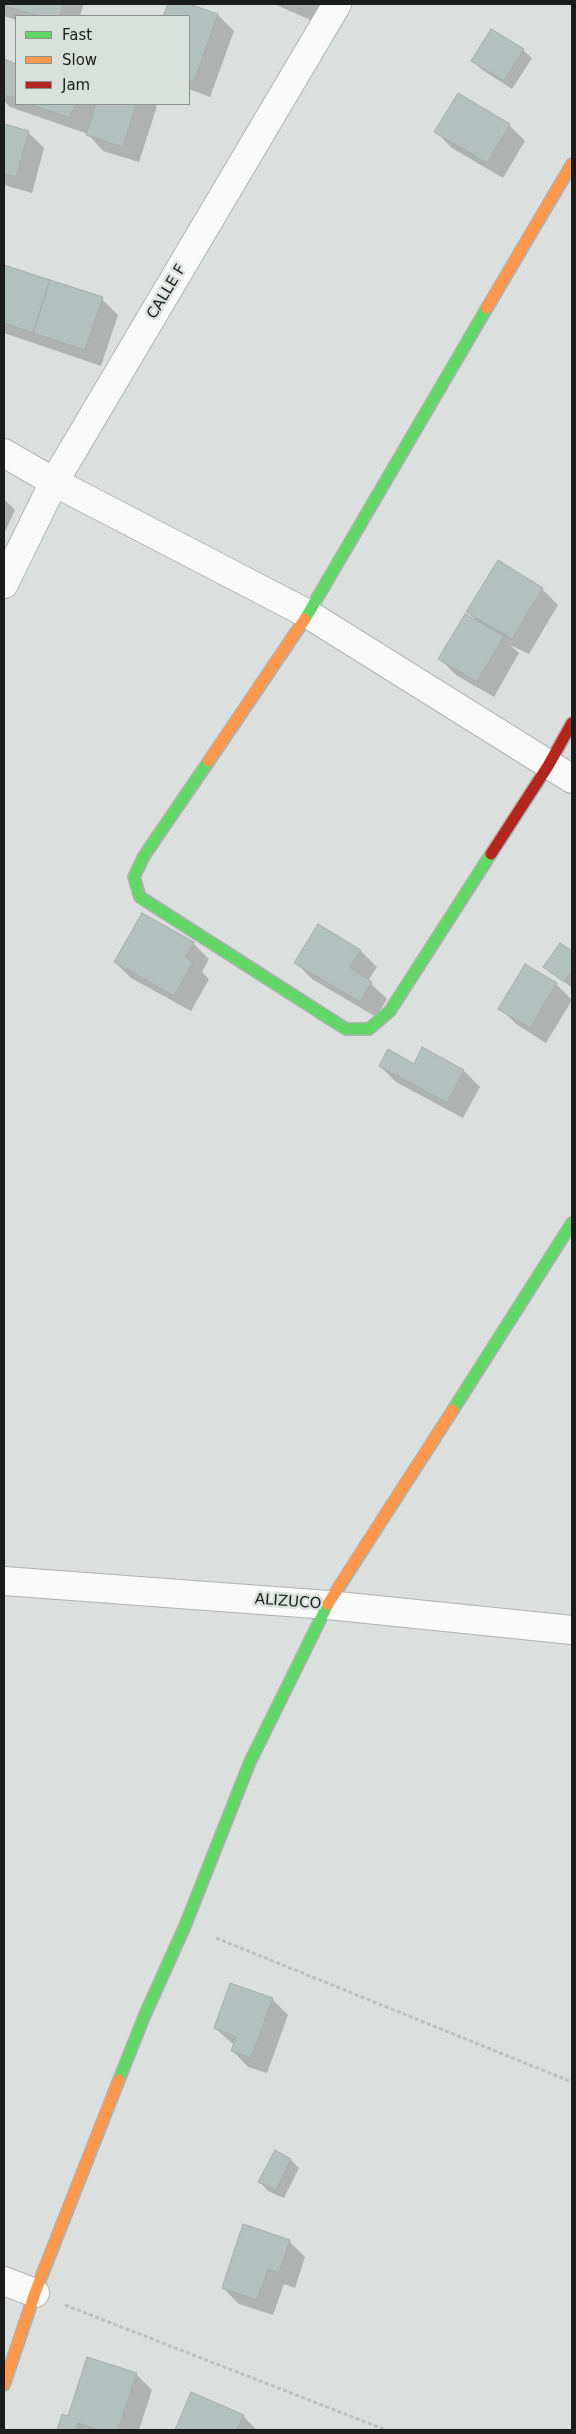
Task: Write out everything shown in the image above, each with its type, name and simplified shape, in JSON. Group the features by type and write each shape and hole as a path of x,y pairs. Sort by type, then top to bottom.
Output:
{"street":[{"name":"CALLE F","path":"4,584 54,482 337,4"},
{"path":"572,164 308,614 144,856 134,877 140,896 346,1029 369,1029 390,1011 548,766 572,723"},
{"path":"4,453 54,482 308,614 548,766 572,779"},
{"path":"4,2386 35,2293 144,2017 185,1926 250,1762 328,1605 572,1223"},
{"name":"ALIZUCO","path":"4,1581 328,1605 572,1630"},
{"path":"4,2281 35,2293"}],"path":[{"path":"185,1926 572,2082"},
{"path":"35,2293 386,2430"}],"building":[{"path":"4,4 63,4 60,15 36,15 4,6"},
{"path":"168,4 189,4 218,14 194,82 190,80 190,15 163,15"},
{"path":"491,29 524,49 504,81 471,61"},
{"path":"4,59 15,64 15,99 4,95"},
{"path":"458,93 510,124 487,163 434,132"},
{"path":"32,105 75,105 70,118"},
{"path":"96,105 136,105 123,147 86,135"},
{"path":"4,124 29,131 16,177 4,174"},
{"path":"4,265 50,280 33,333 4,323"},
{"path":"50,280 103,297 85,350 33,333"},
{"path":"498,560 543,588 512,639 466,612"},
{"path":"465,614 504,636 477,682 438,659"},
{"path":"142,913 194,942 185,957 193,962 174,996 114,962"},
{"path":"318,924 361,950 350,968 372,982 360,1002 294,963"},
{"path":"560,943 572,951 572,971 564,982 543,967"},
{"path":"525,964 557,983 530,1028 498,1009"},
{"path":"422,1047 464,1070 447,1103 379,1066 388,1049 414,1064"},
{"path":"230,1983 273,1998 251,2058 231,2051 236,2037 214,2028"},
{"path":"275,2150 291,2159 276,2190 258,2182"},
{"path":"243,2224 290,2240 279,2273 268,2269 257,2300 222,2288"},
{"path":"87,2357 137,2373 118,2430 99,2430 78,2423 76,2430 57,2430 62,2414 68,2416"},
{"path":"191,2392 244,2415 237,2430 175,2430"}],"traffic: fast":[{"path":"305,619 487,308"},
{"path":"209,761 144,856 134,877 140,897 346,1029 369,1029 390,1011 491,854"},
{"path":"453,1410 572,1223"},
{"path":"119,2080 144,2017 185,1926 250,1762 328,1604"}],"traffic: slow":[{"path":"487,308 572,164"},
{"path":"209,761 305,619"},
{"path":"328,1604 453,1410"},
{"path":"4,2385 35,2293 119,2080"}],"traffic: jam":[{"path":"491,854 548,766 572,723"}]}
